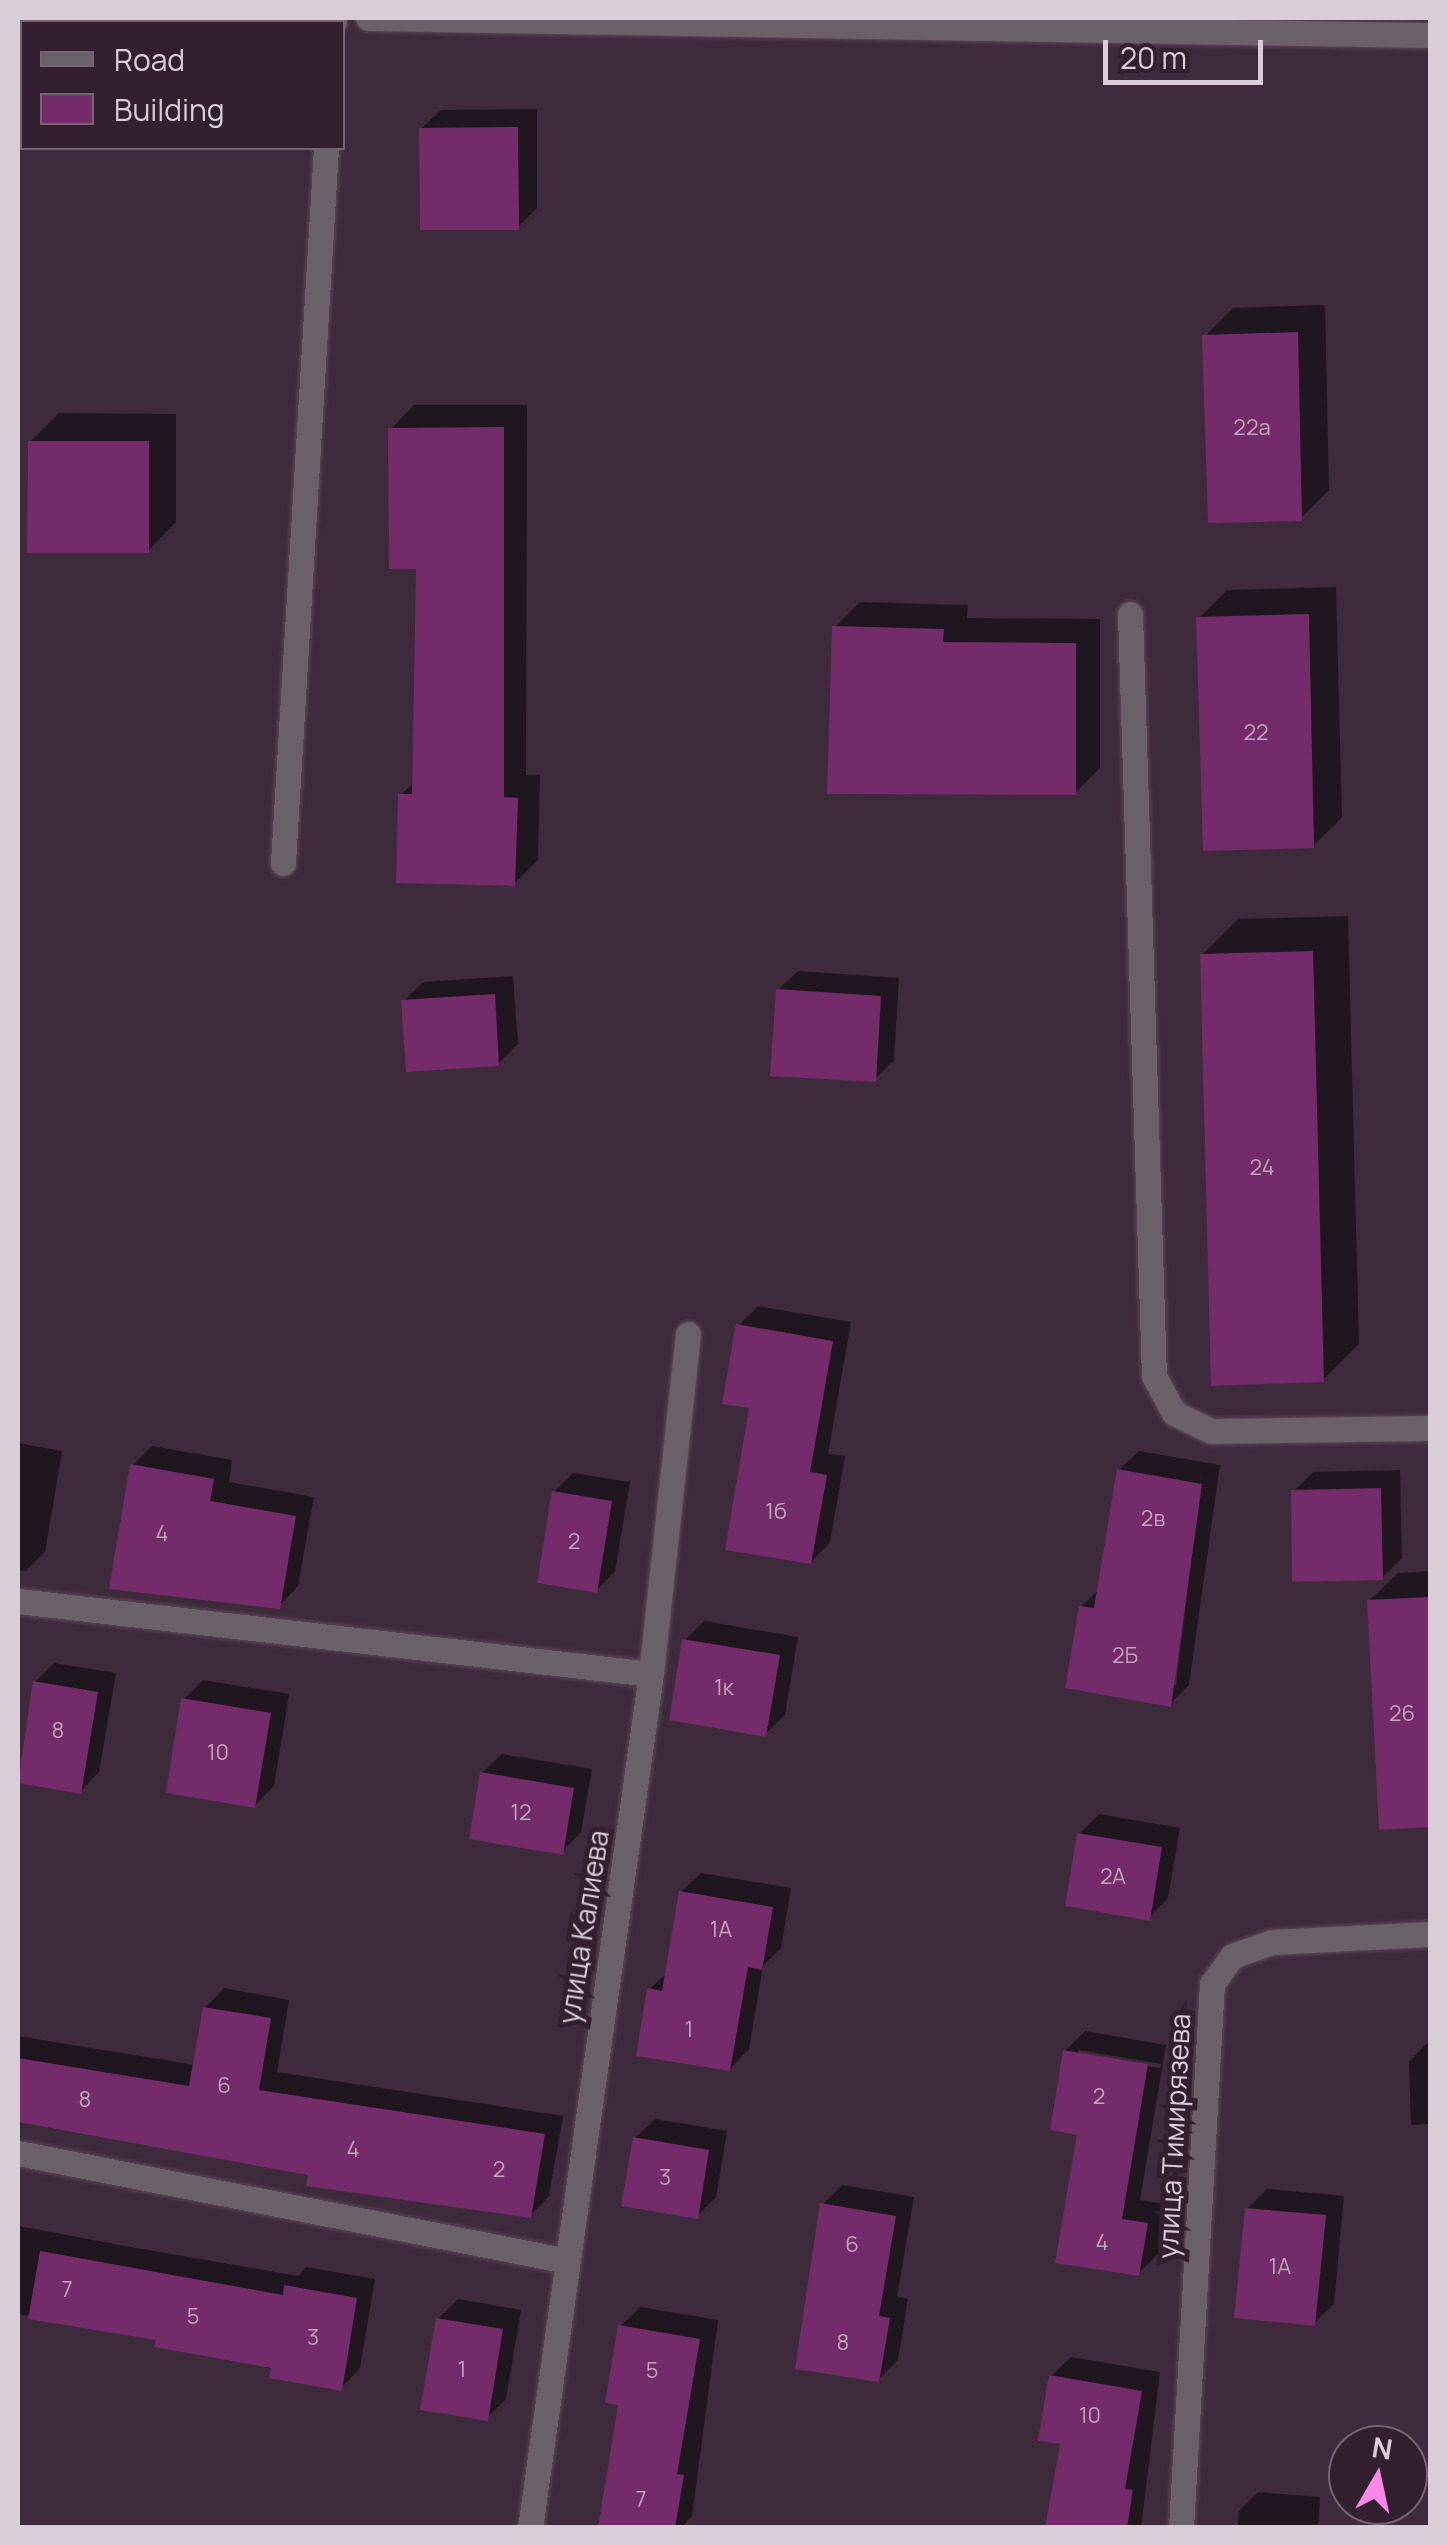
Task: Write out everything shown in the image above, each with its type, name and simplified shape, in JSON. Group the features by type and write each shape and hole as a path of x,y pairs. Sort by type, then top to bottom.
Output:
{"street":[{"path":"368,18 1430,35"},
{"path":"283,863 326,150"},
{"path":"1130,614 1154,1376 1174,1414 1211,1431 1430,1428"},
{"name":"улица Калиева","path":"530,2528 563,2260 651,1674 688,1334"},
{"path":"18,1602 651,1674"},
{"name":"улица Тимирязева","path":"1181,2528 1212,1984 1232,1956 1272,1942 1430,1934"},
{"path":"18,2153 563,2260"}],"building":[{"path":"518,127 519,230 420,230 419,128"},
{"path":"1298,332 1302,521 1208,523 1202,335"},
{"path":"504,427 504,797 518,798 515,886 396,883 398,794 412,794 416,569 389,569 388,428"},
{"path":"28,441 149,441 149,553 27,553"},
{"path":"1309,614 1314,848 1203,851 1196,617"},
{"path":"832,626 944,629 943,642 1076,643 1076,795 827,794"},
{"path":"1313,951 1324,1382 1211,1386 1200,954"},
{"path":"776,989 881,996 876,1082 770,1076"},
{"path":"495,994 499,1066 406,1072 401,1000"},
{"path":"736,1324 833,1341 810,1472 827,1475 811,1564 725,1550 749,1408 722,1404"},
{"path":"130,1464 214,1479 210,1501 296,1516 280,1609 109,1589"},
{"path":"1117,1469 1202,1484 1171,1707 1065,1688 1079,1606 1094,1608"},
{"path":"1381,1488 1383,1580 1292,1582 1291,1490"},
{"path":"552,1491 612,1501 597,1593 537,1583"},
{"path":"1430,1597 1430,1827 1379,1830 1367,1600"},
{"path":"682,1639 780,1655 766,1737 669,1720"},
{"path":"33,1681 98,1692 81,1794 18,1783"},
{"path":"181,1698 271,1713 255,1808 166,1793"},
{"path":"480,1772 574,1788 563,1855 469,1839"},
{"path":"1077,1833 1162,1847 1150,1921 1065,1906"},
{"path":"679,1891 773,1907 762,1970 748,1967 730,2071 636,2056 647,1988 662,1991"},
{"path":"203,2007 271,2018 259,2090 545,2134 531,2218 306,2186 308,2175 18,2122 18,2058 189,2086"},
{"path":"1063,2050 1148,2064 1122,2219 1148,2223 1139,2276 1055,2263 1077,2135 1050,2130"},
{"path":"633,2137 709,2150 698,2219 621,2206"},
{"path":"820,2203 896,2216 879,2316 890,2318 879,2382 795,2369"},
{"path":"1245,2208 1326,2215 1315,2326 1234,2318"},
{"path":"40,2251 283,2295 284,2285 357,2298 342,2391 269,2378 271,2368 154,2347 156,2340 28,2319"},
{"path":"436,2318 503,2329 488,2421 420,2410"},
{"path":"618,2325 700,2339 677,2474 684,2475 675,2528 598,2528 618,2405 605,2403"},
{"path":"1049,2375 1142,2391 1125,2489 1133,2490 1127,2528 1045,2528 1060,2444 1038,2441"}]}
